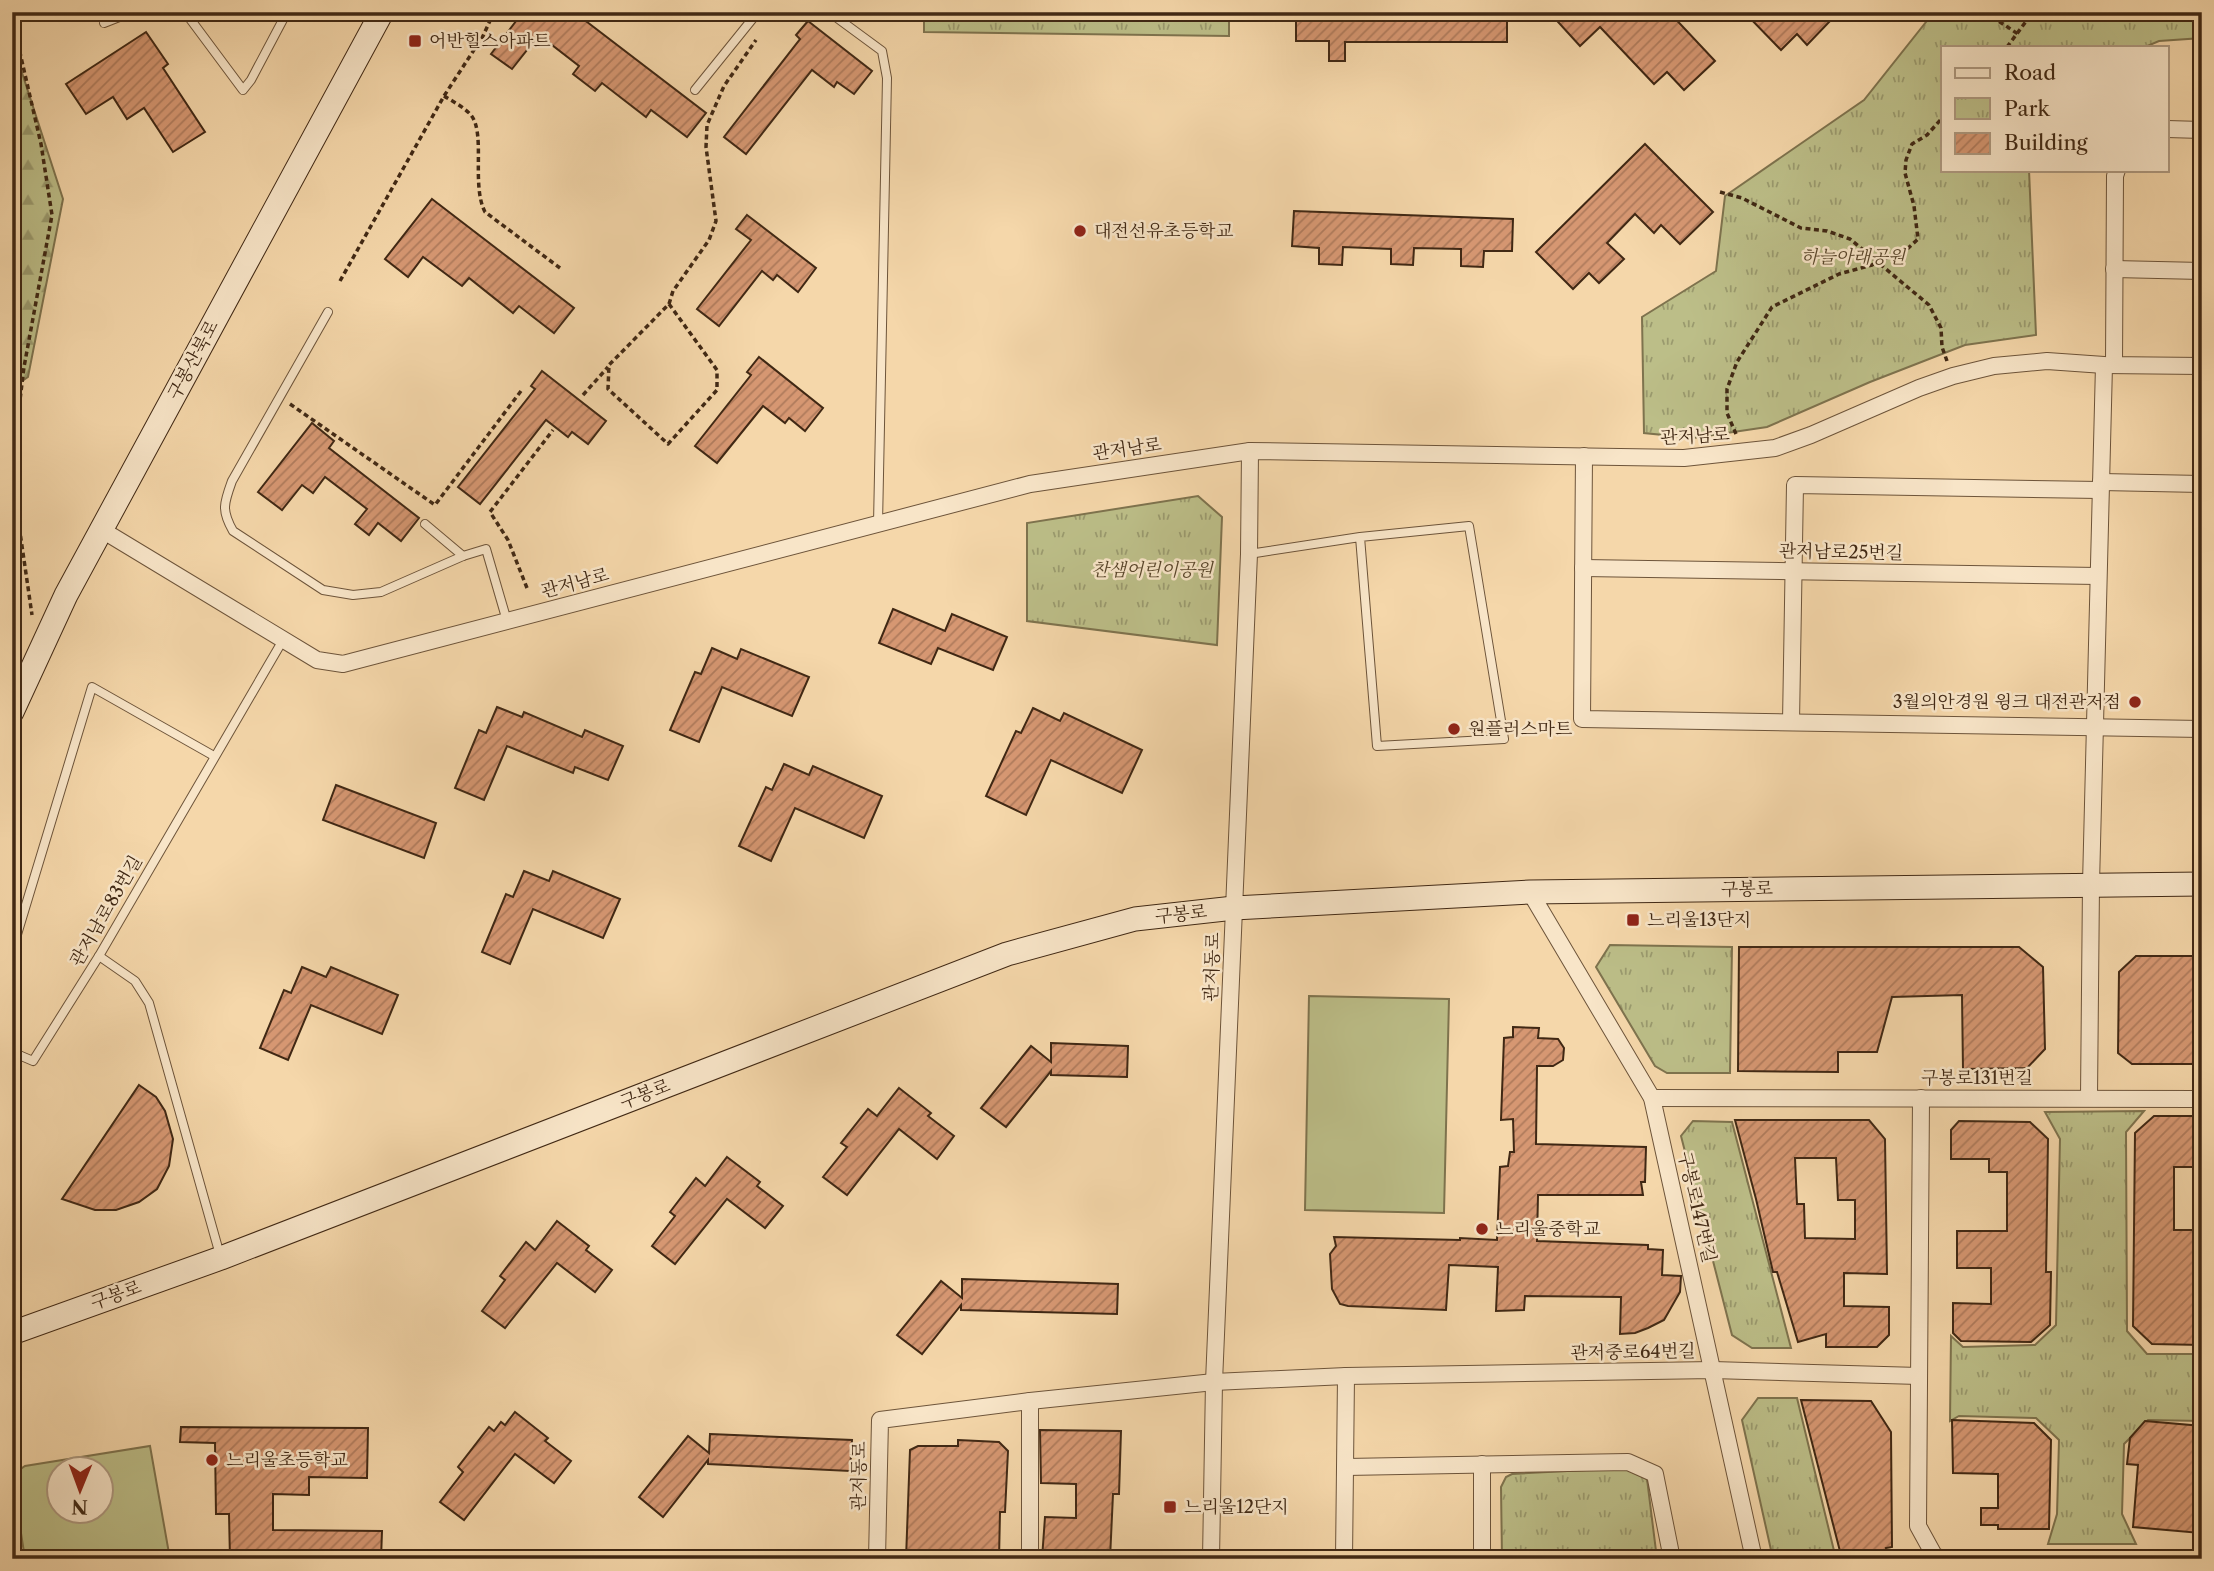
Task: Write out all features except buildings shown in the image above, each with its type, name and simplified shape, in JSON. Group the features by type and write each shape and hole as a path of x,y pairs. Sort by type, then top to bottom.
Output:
{"main road":[{"name":"구봉산북로","path":"12,712 66,596 382,12"},
{"name":"구봉로","path":"12,1333 220,1258 1007,954 1136,919 1234,908 1530,892 2202,884"}],"street":[{"path":"2168,129 2202,130"},
{"path":"2089,1097 2098,576 2117,172"},
{"path":"2114,269 2202,271"},
{"name":"관저남로","path":"102,530 317,660 343,664 1030,484 1105,471 1250,451 1684,457 1775,448 1953,376 1994,366 2047,360 2109,365 2202,366"},
{"name":"관저동로","path":"1211,1559 1214,1382 1249,554 1250,451"},
{"path":"1584,456 1582,719 2202,729"},
{"path":"1791,722 1796,485 2202,484"},
{"name":"관저남로25번길","path":"1583,568 2098,576"},
{"name":"구봉로147번길","path":"1530,892 1653,1098 1754,1559"},
{"name":"구봉로131번길","path":"1653,1098 2202,1099"},
{"path":"1921,1098 1918,1526 1924,1541 1934,1555 1941,1559"},
{"name":"관저중로64번길","path":"1214,1382 1346,1376 1713,1370 1919,1376"},
{"path":"1344,1559 1346,1376"},
{"name":"관저동로","path":"877,1559 880,1420 1214,1382"},
{"path":"1030,1401 1030,1559"},
{"path":"1346,1467 1628,1462 1655,1474 1672,1559"},
{"path":"1482,1464 1482,1559"}],"lane":[{"path":"104,23 132,12"},
{"path":"185,12 243,90 287,12"},
{"path":"695,90 758,12"},
{"path":"829,12 882,51 887,78 878,524"},
{"path":"328,312 232,481 224,500 224,516 233,531 323,590 338,594 381,592 463,556 486,549 507,621"},
{"path":"425,524 463,556"},
{"path":"1249,554 1360,537 1469,527 1504,739 1377,746 1360,537"},
{"name":"관저남로83번길","path":"12,1052 33,1061 99,956 283,640"},
{"path":"12,951 92,687 214,756"},
{"path":"99,956 135,981 149,1003 220,1258"}],"path":[{"path":"340,281 444,96 484,36 494,12"},
{"path":"1985,12 2018,34"},
{"path":"2008,46 2033,12"},
{"path":"12,18 41,144 52,215 24,367 12,466"},
{"path":"583,395 668,304 673,291 709,240 716,221 706,147 707,125 724,86 760,35"},
{"path":"444,96 470,113 476,124 479,200 485,212 560,268"},
{"path":"1740,441 1727,413 1727,389 1737,362 1772,306 1839,274 1904,252 1917,239 1914,206 1905,173 1906,160 1912,145 1927,135 1941,119"},
{"path":"1720,192 1742,198 1801,228 1827,231 1850,239 1878,261 1929,305 1941,328 1942,347 1953,376"},
{"path":"610,365 608,389 667,444 717,390 717,370 668,304"},
{"path":"288,402 435,505 521,391"},
{"path":"527,588 508,540 490,512 553,430"},
{"path":"12,477 32,614"}],"green space":[{"path":"924,12 1229,12 1229,36 924,32"},
{"name":"하늘아래공원","path":"1934,12 2202,12 2202,38 2159,41 2147,46 1941,46 1941,172 2029,172 2036,335 1965,345 1870,382 1767,427 1693,438 1644,433 1642,317 1716,271 1725,196 1864,100"},
{"path":"12,42 63,199 28,377 12,388"},
{"name":"찬샘어린이공원","path":"1198,496 1222,517 1217,645 1027,621 1027,523"},
{"path":"1610,945 1732,947 1730,1073 1667,1073 1655,1066 1596,967"},
{"path":"1309,996 1449,999 1444,1213 1305,1210"},
{"path":"2144,1111 2126,1132 2127,1331 2147,1354 2202,1354 2202,1421 2148,1420 2124,1444 2122,1514 2136,1544 2048,1544 2057,1514 2059,1440 2036,1418 1959,1416 1950,1421 1951,1336 1963,1347 2035,1345 2056,1325 2060,1139 2045,1112"},
{"path":"1693,1121 1732,1122 1791,1348 1752,1348 1732,1335 1681,1136"},
{"path":"1758,1398 1797,1398 1836,1559 1773,1559 1742,1420"},
{"path":"150,1446 170,1559 25,1559 12,1475 25,1466 46,1463 46,1526 116,1526 116,1456 88,1456"},
{"path":"1624,1468 1647,1479 1657,1559 1502,1559 1501,1487 1506,1477 1512,1474"}],"place":[{"name":"어반힐스아파트","path":"415,41"},
{"name":"대전선유초등학교","path":"1080,231"},
{"name":"3월의안경원 윙크 대전관저점","path":"2135,702"},
{"name":"원플러스마트","path":"1454,729"},
{"name":"느리울13단지","path":"1633,920"},
{"name":"느리울중학교","path":"1482,1229"},
{"name":"느리울초등학교","path":"212,1460"},
{"name":"느리울12단지","path":"1170,1507"}]}
